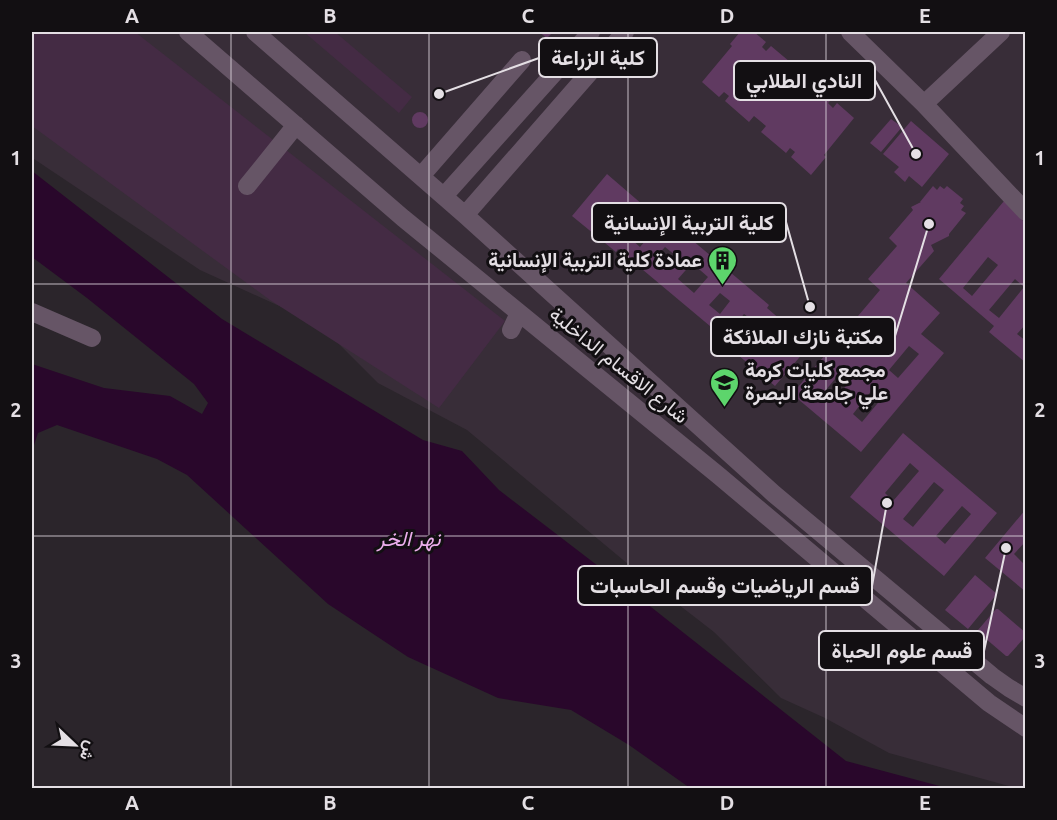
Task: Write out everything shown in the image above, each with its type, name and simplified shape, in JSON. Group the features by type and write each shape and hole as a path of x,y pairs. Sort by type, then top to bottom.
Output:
{"street":[{"name":"شارع الاقسام الداخلية","path":"188,32 403,218 519,313 632,414 989,703 1026,728"},
{"name":"شارع الاقسام الداخلية","path":"255,32 444,196 774,494 992,675 1026,698"},
{"path":"444,196 591,32"},
{"path":"465,215 625,32"},
{"path":"850,32 924,104 1026,212"},
{"path":"924,104 1001,32"},
{"path":"421,176 522,60"},
{"path":"247,186 296,125"},
{"path":"32,312 92,338"},
{"path":"511,330 519,313"}],"shaded area":[{"name":"مجمع كليات كرمة علي جامعة البصرة","path":"32,32 1025,32 1025,788 1016,788 889,753 825,718 781,698 714,632 652,584 467,430 378,383 319,324 200,270 34,159 32,157"},
{"path":"32,32 135,32 505,321 439,408 270,300 32,126"},
{"path":"304,32 335,32 412,97 399,113"}],"water":[{"name":"نهر الخر","path":"32,171 222,319 423,440 462,451 499,490 846,761 947,788 690,788 629,745 571,710 498,698 408,657 328,604 187,475 157,459 57,425 38,433 32,451 32,364 104,388 170,396 202,414 208,403 194,384 32,257"}],"building":[{"path":"539,32 553,32 547,38"},
{"path":"740,32 754,32 766,42 762,47 766,51 771,46 796,67 791,73 803,82 807,77 832,99 828,103 833,108 837,103 854,118 811,175 791,157 795,152 790,148 786,153 761,132 766,126 754,116 749,122 725,101 729,96 724,92 719,97 702,82 732,46 730,44"},
{"path":"420,112 428,120 420,128 412,120"},
{"path":"891,119 902,127 881,152 870,143"},
{"path":"911,121 949,154 922,187 909,176 905,182 894,172 899,167 883,154"},
{"name":"عمادة كلية التربية الإنسانية","path":"607,174 650,211 653,207 769,305 767,308 810,345 775,386 732,350 735,347 618,249 616,252 572,216","holes":["619,203 629,212 616,228 605,218","640,226 651,234 640,247 630,238","665,247 675,255 664,268 654,259","692,263 708,277 694,293 678,279","720,293 730,301 720,314 709,305","744,314 755,322 744,335 734,326","772,331 782,340 769,355 759,346"]},
{"path":"933,186 937,190 940,186 944,189 947,186 963,199 960,203 964,206 961,210 966,213 949,236 931,245 934,251 906,283 940,313 921,334 944,353 861,452 792,394 880,290 868,279 897,246 889,238 913,210 911,207 920,202","holes":["882,323 891,331 871,356 862,347","909,346 919,354 898,378 889,370","845,367 855,375 835,399 825,391","872,390 882,398 862,422 853,414"]},
{"path":"1004,201 1026,224 1026,324 1017,334 1026,341 1026,363 989,332 994,326 939,279","holes":["988,257 998,265 972,296 963,288","1015,279 1024,287 999,318 989,310"]},
{"path":"903,433 997,513 944,576 850,497","holes":["910,463 919,471 893,501 885,493","934,482 944,490 913,527 903,519","962,506 971,514 945,544 936,536"]},
{"path":"1026,509 1026,541 1014,554 1023,563 1026,561 1026,592 985,558"},
{"path":"975,575 997,594 968,629 945,610"},
{"path":"996,609 1026,633 1026,636 1008,656 978,632"}],"place":[{"name":"كلية الزراعة","path":"439,94"},
{"name":"النادي الطلابي","path":"916,154"},
{"name":"مكتبة نازك الملائكة","path":"929,224"},
{"name":"عمادة كلية التربية الإنسانية","path":"723,286"},
{"name":"كلية التربية الإنسانية","path":"810,307"},
{"name":"مجمع كليات كرمة علي جامعة البصرة","path":"724,408"},
{"name":"قسم الرياضيات وقسم الحاسبات","path":"887,503"},
{"name":"قسم علوم الحياة","path":"1006,548"}]}
